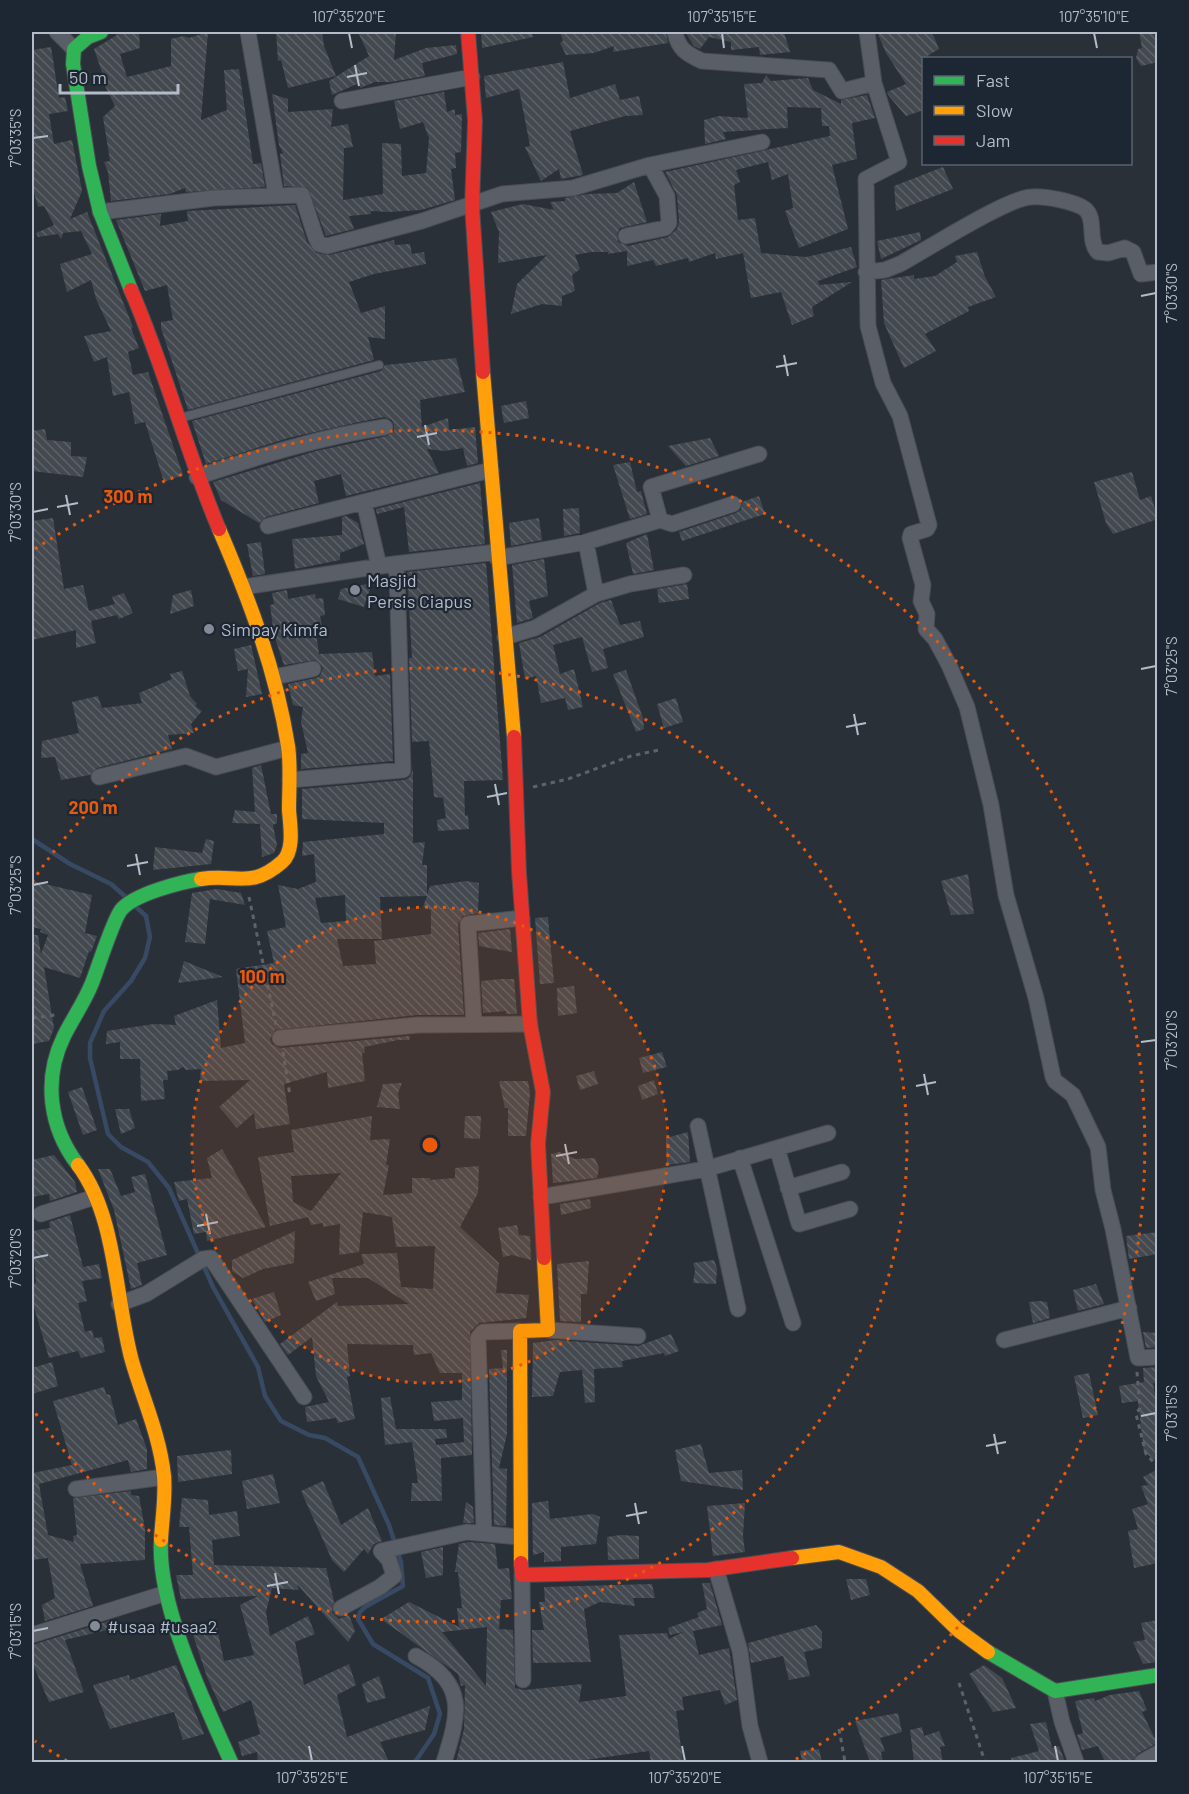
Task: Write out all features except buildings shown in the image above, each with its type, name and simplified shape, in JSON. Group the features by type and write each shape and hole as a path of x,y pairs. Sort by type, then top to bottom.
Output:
{"street":[{"path":"57,32 74,49"},
{"path":"101,32 88,37 74,49 73,64 87,155 100,212 149,331 197,477 244,587 274,677 288,748 290,845 284,861 258,878 245,880 217,876 197,878 160,888 121,910 90,988 63,1038 52,1071 52,1106 56,1127 63,1145 89,1180 95,1197 114,1262 119,1305 132,1360 159,1446 164,1477 160,1551 166,1593 195,1682 231,1762"},
{"path":"248,32 276,195"},
{"path":"468,32 475,121 472,206 516,789 522,918 530,1024 543,1092 538,1134 549,1330"},
{"path":"675,32 678,45 688,54 702,61 829,69 842,91 874,83"},
{"path":"867,32 874,83 899,162 866,179 868,326 883,383 900,416 928,525 927,529 911,534 910,538 923,585 921,601 927,614 926,629 935,639 949,665 967,707 991,805 1006,895 1036,998 1053,1077 1074,1095 1098,1147 1105,1202 1113,1229 1138,1358 1158,1356"},
{"path":"342,101 471,77"},
{"path":"100,212 214,198 302,195 316,238 319,244 327,246 472,206 502,194 573,188 650,165 762,142"},
{"path":"626,237 665,228 669,224 667,196 650,165"},
{"path":"866,272 885,270 900,264 1005,206 1031,197 1077,206 1086,210 1090,215 1093,243 1098,252 1108,253 1125,248 1133,252 1141,274 1158,272"},
{"path":"197,477 311,440 385,427"},
{"path":"660,520 651,487 759,454"},
{"path":"268,526 491,470"},
{"path":"290,780 403,770 399,606 364,502"},
{"path":"244,587 387,565 497,555 586,542 660,520 672,524 734,504"},
{"path":"586,542 596,594"},
{"path":"505,637 535,628 596,594 630,584 684,575"},
{"path":"274,677 313,669"},
{"path":"99,777 186,756 208,765 288,748"},
{"path":"474,1024 468,924 522,918"},
{"path":"280,1038 418,1025 530,1024"},
{"path":"698,1126 738,1308"},
{"path":"541,1197 706,1169 828,1133"},
{"path":"777,1148 799,1224 850,1209"},
{"path":"740,1158 793,1323"},
{"path":"788,1188 842,1172"},
{"path":"41,1214 95,1197"},
{"path":"119,1305 146,1294 198,1262 213,1260 304,1397"},
{"path":"1004,1340 1129,1308"},
{"path":"483,1532 478,1338 483,1332 549,1330 638,1336"},
{"path":"520,1331 519,1537 522,1575 523,1680"},
{"path":"75,1490 164,1477"},
{"path":"341,1608 380,1587 394,1576 389,1560 381,1551 448,1535 483,1532 519,1537"},
{"path":"522,1575 716,1569 831,1552 851,1554 900,1578 918,1591 958,1630 989,1653 1055,1691 1156,1680"},
{"path":"716,1569 740,1651 750,1726 760,1762"},
{"path":"32,1635 166,1593"},
{"path":"416,1656 434,1665 449,1681 454,1695 457,1721 444,1762"},
{"path":"1055,1691 1062,1722 1076,1762"},
{"path":"1142,1762 1158,1753"}],"lane":[{"path":"179,419 379,365"}],"path":[{"path":"516,789 568,779 631,756 659,750"},
{"path":"245,880 280,1038 290,1096"},
{"path":"1138,1358 1140,1408 1136,1414 1146,1454 1158,1467"},
{"path":"959,1683 985,1762"},
{"path":"839,1729 845,1762"}],"waterway":[{"path":"32,839 70,864 111,884 128,899"},
{"path":"136,907 146,916 150,937 145,958 131,981 104,1011 90,1043 90,1058 108,1134 121,1147 148,1162 169,1188 213,1287 258,1367 265,1396 281,1421 309,1435 325,1438 358,1457 389,1525 401,1562 403,1586 365,1607 358,1619 373,1644 428,1678 440,1714 434,1734 415,1762"}],"traffic: fast":[{"path":"101,32 88,37 74,49 73,64 89,166 100,212 131,290"},
{"path":"78,1165 68,1150 55,1119 52,1086 57,1052 89,990 121,910 127,904 147,894 201,879"},
{"path":"161,1540 166,1594 174,1623 184,1653 231,1762"},
{"path":"988,1652 1055,1691 1158,1675"}],"traffic: slow":[{"path":"483,372 514,737"},
{"path":"201,879 243,879 261,876 271,871 286,857 291,837 289,754 283,718 269,662 251,608 219,529"},
{"path":"78,1165 91,1186 108,1234 126,1337 159,1446 164,1484 161,1540"},
{"path":"521,1563 520,1331 548,1330 544,1258"},
{"path":"792,1558 839,1552 881,1567 918,1591 958,1630 988,1652"}],"traffic: jam":[{"path":"468,32 475,121 472,206 483,372"},
{"path":"131,290 219,529"},
{"path":"514,737 519,872 530,1024 543,1092 538,1144 544,1258"},
{"path":"521,1563 522,1575 708,1570 792,1558"}],"place":[{"name":"Masjid Persis Ciapus","path":"355,590"},
{"name":"Simpay Kimfa","path":"209,629"},
{"name":"#usaa #usaa2","path":"95,1626"}]}
